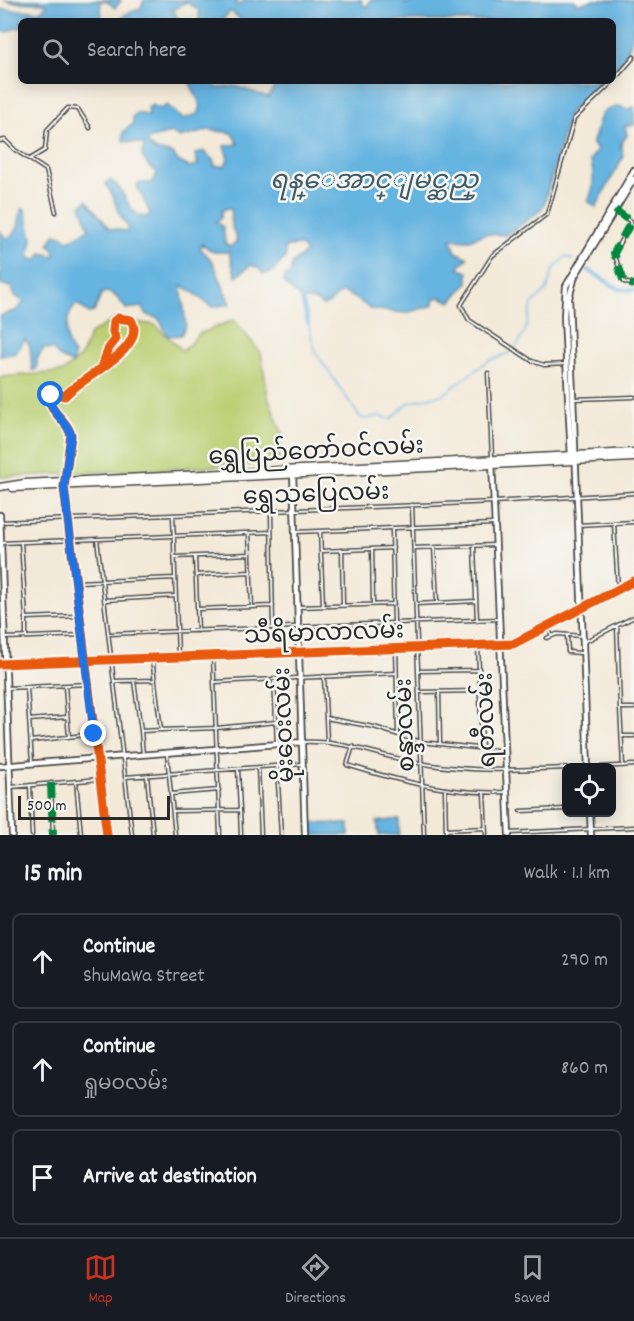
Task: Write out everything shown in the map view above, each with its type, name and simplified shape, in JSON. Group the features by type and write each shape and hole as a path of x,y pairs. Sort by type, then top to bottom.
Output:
{"main road":[{"name":"ရွှေပြည်တော်ဝင်လမ်း","path":"574,459 634,452"},
{"name":"ရွှေပြည်တော်ဝင်လမ်း","path":"0,488 66,481 141,480 634,458"}],"street":[{"path":"616,78 634,57"},
{"path":"569,364 538,364 470,320 461,305 492,256 547,214 574,119 610,84"},
{"path":"30,159 45,150 47,130 68,108 78,109 90,128"},
{"path":"0,141 5,140 46,170 56,212"},
{"path":"586,763 582,608 566,286 634,170"},
{"path":"569,364 570,287 634,179"},
{"path":"615,210 631,222 614,253 624,282 634,285"},
{"path":"102,366 109,348 116,339 113,332 114,321 118,318 132,320 134,324 128,348 65,396 55,394 49,398 56,416 69,427 71,442 66,481 68,519 108,835"},
{"path":"488,373 492,463"},
{"path":"571,399 634,397"},
{"name":"ရတီလမ်း","path":"492,463 509,834"},
{"name":"မိုးဝေးလမ်း","path":"293,472 305,835"},
{"name":"ရွှေသပြေလမ်း","path":"0,522 494,502 634,493"},
{"name":"စန္ဒာလမ်း","path":"412,505 424,835"},
{"path":"271,511 273,629"},
{"path":"173,514 178,657"},
{"path":"0,515 12,835"},
{"path":"578,525 634,522"},
{"path":"614,523 618,589"},
{"path":"295,532 495,524"},
{"path":"392,528 394,625"},
{"path":"320,531 323,606"},
{"path":"1,543 271,532"},
{"path":"249,533 252,607"},
{"path":"97,539 132,835"},
{"path":"21,542 26,637"},
{"path":"414,548 496,545"},
{"path":"474,546 477,621"},
{"path":"434,547 437,602"},
{"path":"321,551 393,548"},
{"path":"372,549 373,604"},
{"path":"342,550 343,606"},
{"path":"174,557 250,554"},
{"path":"195,557 198,631"},
{"path":"196,575 251,572"},
{"path":"76,582 175,578"},
{"name":"သီရိမာလာလမ်း","path":"0,664 501,645 525,640 547,626 634,581"},
{"path":"105,600 175,596"},
{"path":"416,603 476,601"},
{"path":"298,607 394,604"},
{"path":"198,609 273,606"},
{"path":"26,618 81,616"},
{"path":"582,644 634,617"},
{"path":"109,634 299,629 500,620"},
{"path":"547,626 552,636"},
{"path":"617,626 623,766"},
{"path":"5,638 83,635"},
{"path":"567,636 568,652 582,653"},
{"path":"547,638 582,636"},
{"path":"478,645 482,749"},
{"path":"396,648 398,734"},
{"path":"213,655 220,835"},
{"path":"152,658 161,730"},
{"path":"418,671 479,670"},
{"path":"214,682 396,673"},
{"path":"324,676 327,741"},
{"path":"274,678 277,744"},
{"path":"115,681 155,680"},
{"path":"134,681 143,755"},
{"path":"7,688 89,684"},
{"path":"65,686 69,737"},
{"path":"27,687 32,763"},
{"path":"419,692 480,691"},
{"path":"439,692 440,744"},
{"path":"621,708 634,708"},
{"path":"29,720 68,717"},
{"path":"326,718 374,727 421,742 506,750"},
{"path":"141,731 217,728 276,722"},
{"path":"31,741 94,734"},
{"path":"622,736 634,736"},
{"path":"0,766 327,741 353,745 422,764 482,771 562,768"},
{"path":"353,745 347,765 423,786 484,793 507,792"},
{"path":"166,753 175,835"},
{"path":"125,777 304,764"},
{"path":"616,766 634,765"},
{"path":"277,766 281,835"},
{"path":"258,767 261,835"},
{"path":"238,769 241,835"},
{"path":"147,776 153,835"},
{"path":"10,787 100,779"},
{"path":"76,781 81,835"},
{"path":"51,783 53,835"},
{"path":"30,785 32,835"},
{"path":"445,789 446,835"},
{"path":"171,794 219,790"},
{"path":"484,793 486,835"},
{"path":"520,811 562,809"},
{"path":"173,811 240,810"},
{"path":"509,834 590,832 634,827"},
{"path":"446,830 486,828"}],"green space":[{"path":"115,319 155,325 183,351 199,334 234,320 261,353 268,397 283,436 278,463 0,477 0,377 63,372 81,356 90,334"}],"water":[{"path":"3,0 121,0 115,8 106,1 100,1 102,15 97,18 18,18 18,27 8,32 0,31 0,9 39,11 48,5"},
{"path":"144,0 237,0 235,4 239,5 244,0 362,0 362,4 367,7 370,0 404,0 405,4 418,0 574,0 579,4 592,0 634,0 634,21 629,48 616,69 616,18 239,18 231,11 224,18 199,18 199,10 186,2 173,10 178,18 123,18 126,14 140,9"},
{"name":"ရန္ေအာင္ျမင္ဆည္","path":"190,84 214,84 217,88 235,86 268,97 276,84 600,84 569,113 544,205 539,212 507,235 484,234 469,240 451,239 456,252 468,258 459,269 468,272 468,282 451,302 440,297 434,299 432,306 405,313 370,309 342,292 323,306 316,301 301,299 283,282 285,276 290,275 292,264 306,252 300,245 285,247 286,257 272,272 263,274 259,268 251,265 236,277 229,252 213,252 202,244 200,248 213,262 230,304 212,307 181,286 186,325 181,335 168,336 159,319 148,315 141,307 126,309 116,296 106,292 102,293 94,312 89,313 77,304 70,314 67,336 70,349 74,354 73,364 59,357 54,350 44,348 37,359 37,369 32,370 30,346 25,339 16,353 0,356 0,316 17,310 24,302 15,296 11,287 0,284 0,231 6,238 11,237 18,228 21,209 25,209 32,238 29,257 36,261 42,253 54,256 55,252 49,244 55,234 63,236 68,241 89,229 81,205 87,200 109,228 126,231 128,227 106,183 110,180 116,184 135,212 147,217 150,213 137,186 139,183 151,183 158,173 149,167 142,156 144,144 123,141 123,132 133,124 133,116 139,113 149,116 148,108 153,105 161,109 167,105 183,119 198,114 201,106","holes":["209,130 232,133 238,144 224,146 228,158 225,166 215,166 213,160 203,151 195,154 198,165 189,167 178,161 173,154 155,150 147,143 151,138 171,133 180,138","229,208 232,211 231,223 237,241 230,247 225,243 223,227 216,222 221,218 222,210"]},
{"path":"617,106 629,109 634,107 634,125 625,126 627,135 621,144 623,157 596,207 588,201 593,181 590,160 597,150 592,143 601,116 605,111"},
{"path":"399,819 399,835 379,835 377,822"},
{"path":"313,823 349,824 349,835 313,835"}],"waterway":[{"path":"308,323 316,353 359,416 364,419 378,416 391,419 408,403 444,394 488,361 514,351 526,329 532,304 547,290 553,270 566,256 573,260"},
{"path":"588,270 619,289 634,290"},
{"path":"302,299 308,323"}],"marked path":[{"path":"615,210 631,222 614,253 624,282 634,285"},
{"path":"51,783 53,835"}],"cycle path":[{"path":"102,366 109,348 116,339 113,332 114,321 118,318 131,320 134,331 130,342 122,352 65,396 55,394 49,398 54,410 71,435 64,487 107,835"},
{"path":"0,664 513,644 634,581"}],"route":[{"path":"51,395 49,398 53,411 69,427 71,435 68,475 64,487 94,734"}]}
